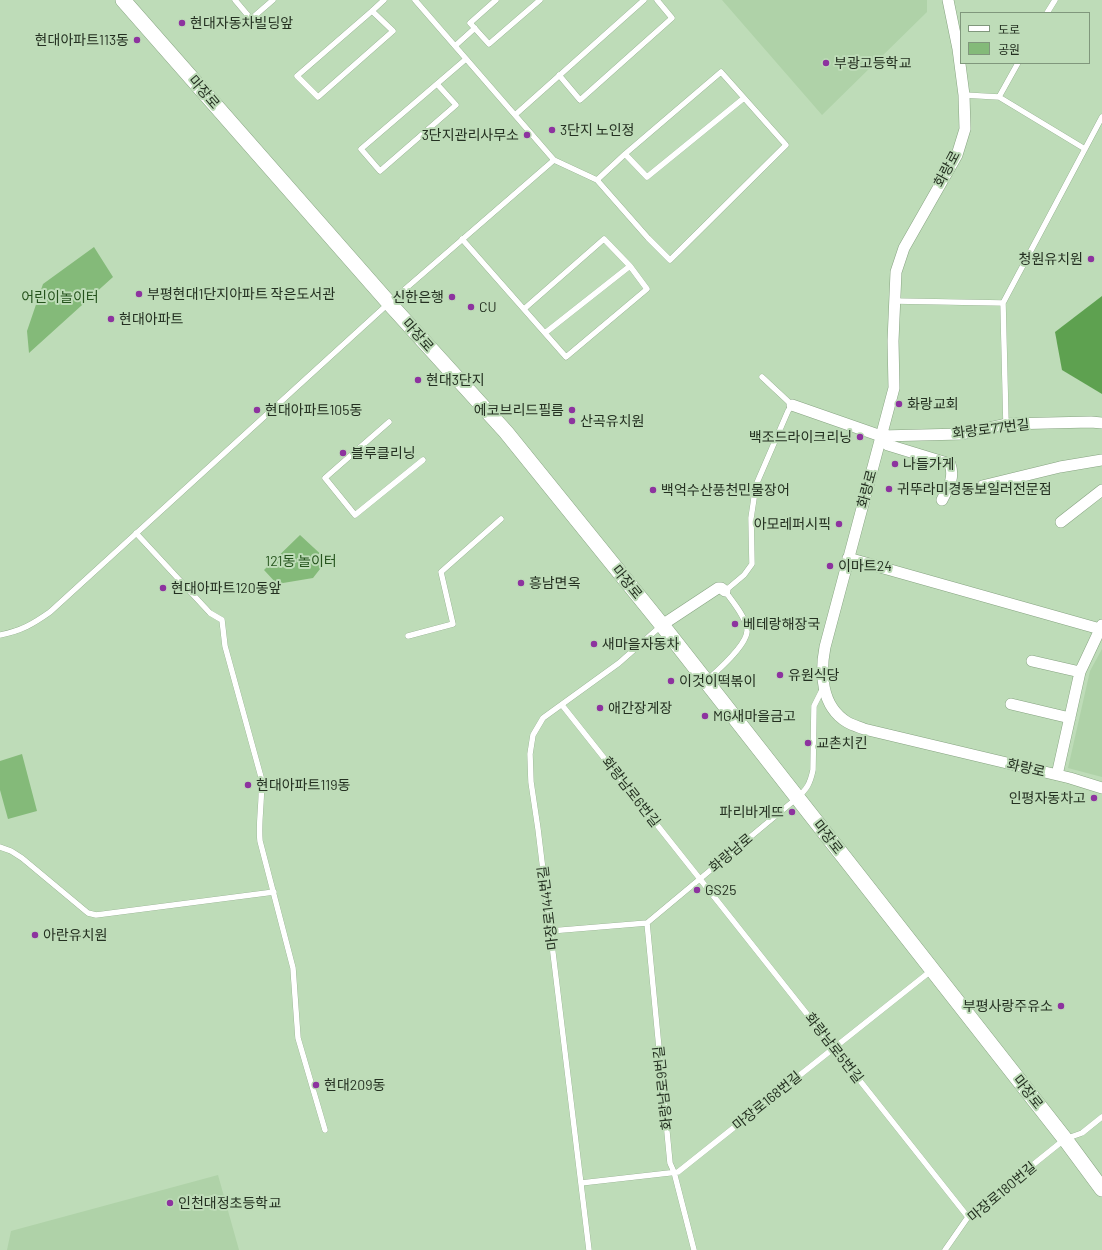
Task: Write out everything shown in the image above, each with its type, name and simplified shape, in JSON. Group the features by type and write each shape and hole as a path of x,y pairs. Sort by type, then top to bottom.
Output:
{"main road":[{"name":"마장로","path":"123,0 389,302 506,432 662,625 1065,1139 1102,1189"}],"street":[{"name":"화랑로","path":"948,0 958,49 964,95 965,129 957,155 904,248 896,272 893,341 894,388 825,647 822,663 824,688 834,711 847,722 864,729 1057,775 1102,788"},
{"path":"792,405 881,436 888,445 950,464 952,472 951,481 942,500"},
{"name":"화랑로77번길","path":"881,436 962,434 1006,424 1091,422 1102,424"},
{"path":"982,486 1060,467 1102,460"},
{"path":"1061,522 1102,490"},
{"path":"848,558 1101,627 1080,672 1057,775"},
{"path":"662,625 718,588 725,591"},
{"path":"1032,660 1080,672"},
{"path":"1011,704 1070,718"}],"lane":[{"path":"235,0 251,19 273,0"},
{"path":"372,11 393,31 318,97 297,76 384,0"},
{"path":"415,0 554,160 597,180 648,238 670,260 786,145 721,72 625,154 597,180"},
{"path":"496,0 470,23 489,44 540,0"},
{"path":"515,115 644,0"},
{"path":"559,75 580,100 672,18 658,0"},
{"path":"1048,12 1055,0"},
{"path":"455,46 475,28"},
{"path":"437,84 456,105 380,171 361,149 466,59"},
{"path":"999,97 1017,64"},
{"path":"964,95 999,97 1085,149"},
{"path":"625,154 647,177 744,98"},
{"path":"1006,424 1003,303 1102,117"},
{"path":"0,635 18,631 35,623 50,612 389,302 554,160"},
{"path":"462,239 566,357 647,289 630,266 604,239 524,309"},
{"path":"545,333 630,266"},
{"path":"895,301 1003,303"},
{"path":"706,682 734,654 744,640 748,629 740,612 725,591 737,582 752,564 751,518 756,484 792,405 762,377"},
{"path":"389,422 325,478 355,515 423,460"},
{"path":"408,636 453,624 441,572 501,519"},
{"path":"136,533 210,613 222,620 225,646 261,777 262,792 259,835 293,968 298,1038 325,1130"},
{"name":"마장로144번길","path":"590,1250 531,782 530,754 533,735 543,718 620,664 662,625"},
{"name":"화랑남로","path":"647,923 806,791 811,781 813,770 814,706 824,688"},
{"name":"화랑남로6번길","path":"562,705 700,879"},
{"path":"0,847 11,851 22,858 88,913 96,915 274,892"},
{"name":"화랑남로5번길","path":"700,879 968,1217"},
{"path":"550,931 647,923"},
{"name":"화랑남로9번길","path":"647,923 670,1163 674,1172 694,1250"},
{"name":"마장로168번길","path":"581,1183 678,1172 932,970"},
{"name":"마장로180번길","path":"945,1250 968,1217 1065,1139 1082,1133 1102,1117"}],"shaded area":[{"name":"부광고등학교","path":"722,0 927,0 927,12 822,115"},
{"path":"1102,649 1102,777 1068,768 1090,671"},
{"name":"인천대정초등학교","path":"218,1175 239,1250 7,1250 11,1231"}],"green space":[{"name":"어린이놀이터","path":"94,247 113,277 29,353 27,331 43,284"},
{"path":"1102,296 1102,394 1062,370 1055,332"},
{"name":"121동 놀이터","path":"300,535 327,560 313,578 277,584 264,570"},
{"path":"22,754 37,811 8,819 0,790 0,761"}],"place":[{"name":"현대자동차빌딩앞","path":"182,23"},
{"name":"현대아파트113동","path":"137,40"},
{"name":"부광고등학교","path":"826,63"},
{"name":"3단지 노인정","path":"552,130"},
{"name":"3단지관리사무소","path":"527,135"},
{"name":"청원유치원","path":"1091,259"},
{"name":"부평현대1단지아파트 작은도서관","path":"139,294"},
{"name":"신한은행","path":"452,297"},
{"name":"CU","path":"471,307"},
{"name":"현대아파트","path":"111,319"},
{"name":"현대3단지","path":"418,380"},
{"name":"화랑교회","path":"899,404"},
{"name":"현대아파트105동","path":"257,410"},
{"name":"에코브리드필름","path":"572,410"},
{"name":"산곡유치원","path":"572,421"},
{"name":"백조드라이크리닝","path":"860,437"},
{"name":"블루클리닝","path":"343,453"},
{"name":"나들가게","path":"895,464"},
{"name":"귀뚜라미경동보일러전문점","path":"889,489"},
{"name":"백억수산풍천민물장어","path":"653,490"},
{"name":"아모레퍼시픽","path":"839,524"},
{"name":"이마트24","path":"830,566"},
{"name":"흥남면옥","path":"521,583"},
{"name":"현대아파트120동앞","path":"163,588"},
{"name":"베테랑해장국","path":"735,624"},
{"name":"새마을자동차","path":"594,644"},
{"name":"유원식당","path":"780,675"},
{"name":"이것이떡볶이","path":"671,681"},
{"name":"애간장게장","path":"600,708"},
{"name":"MG새마을금고","path":"705,716"},
{"name":"교촌치킨","path":"808,743"},
{"name":"현대아파트119동","path":"248,785"},
{"name":"인평자동차고","path":"1094,798"},
{"name":"파리바게뜨","path":"792,812"},
{"name":"GS25","path":"697,890"},
{"name":"아란유치원","path":"35,935"},
{"name":"부평사랑주유소","path":"1061,1006"},
{"name":"현대209동","path":"316,1085"},
{"name":"인천대정초등학교","path":"170,1203"}]}
